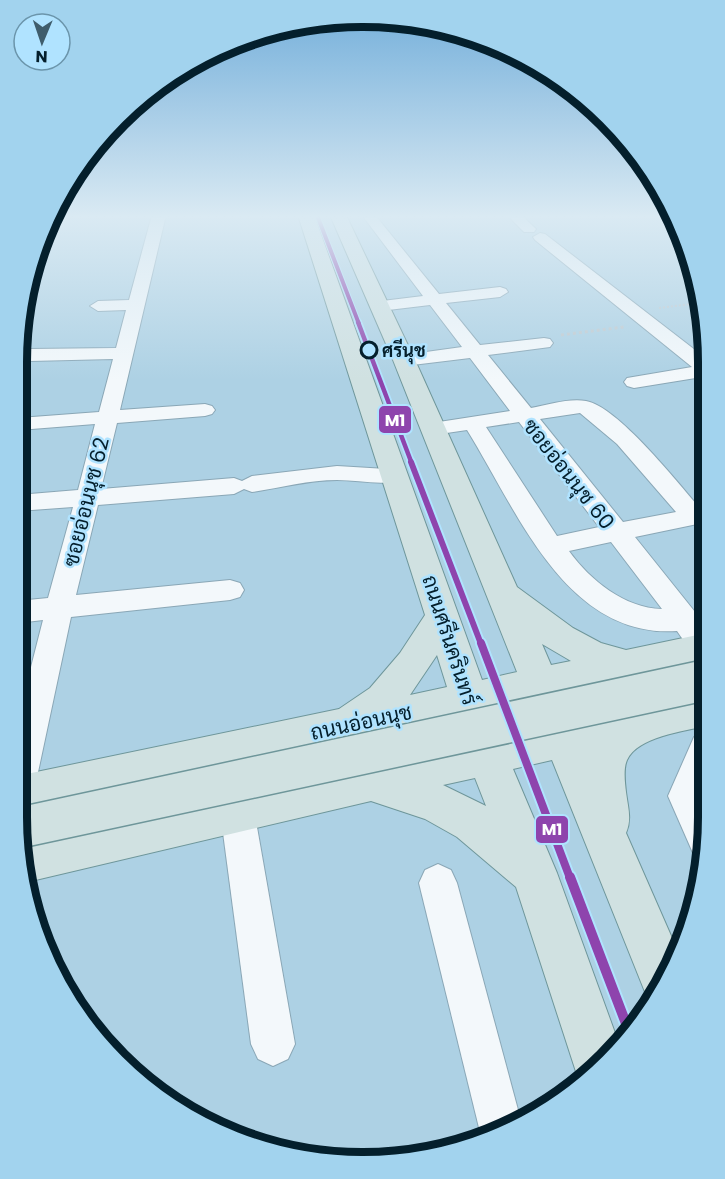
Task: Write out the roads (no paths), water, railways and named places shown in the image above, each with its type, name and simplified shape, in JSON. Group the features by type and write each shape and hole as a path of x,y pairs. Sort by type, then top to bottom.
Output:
{"main road":[{"name":"ถนนศรีนครินทร์","path":"325,270 487,756 534,873 597,1057"},
{"path":"363,270 405,360 539,684 661,969"},
{"path":"504,596 552,635 594,657 628,665"},
{"path":"348,724 383,700 413,664 442,616"},
{"name":"ถนนอ่อนนุช","path":"27,795 628,665 698,663"},
{"name":"ถนนอ่อนนุช","path":"27,826 612,702 698,666"},
{"path":"30,859 370,781 698,711"},
{"path":"614,860 605,795 606,762 611,748 621,738 657,719"},
{"path":"249,808 281,784 285,766 281,756 275,752 252,746"},
{"path":"370,781 435,802 472,822 534,873"}],"street":[{"name":"ซอยอ่อนนุช 62","path":"27,747 59,609 145,270"},
{"name":"ซอยอ่อนนุช 60","path":"411,270 685,619 698,646"},
{"path":"581,270 698,363"},
{"path":"380,306 500,292"},
{"path":"98,306 136,305"},
{"path":"405,360 475,353 553,339"},
{"path":"30,355 124,353"},
{"path":"634,382 698,371"},
{"path":"433,429 578,406 592,410 698,513"},
{"path":"27,423 205,410"},
{"path":"473,423 550,546 578,581 608,602 630,613 651,620 685,619"},
{"path":"27,502 243,485 337,473 358,476 395,475"},
{"path":"550,546 698,515"},
{"path":"27,611 230,590"},
{"path":"698,766 685,796 698,823"},
{"path":"249,808 273,1044"},
{"path":"438,883 499,1122"}],"place":[{"name":"ศรีนุช","path":"369,350"}]}
